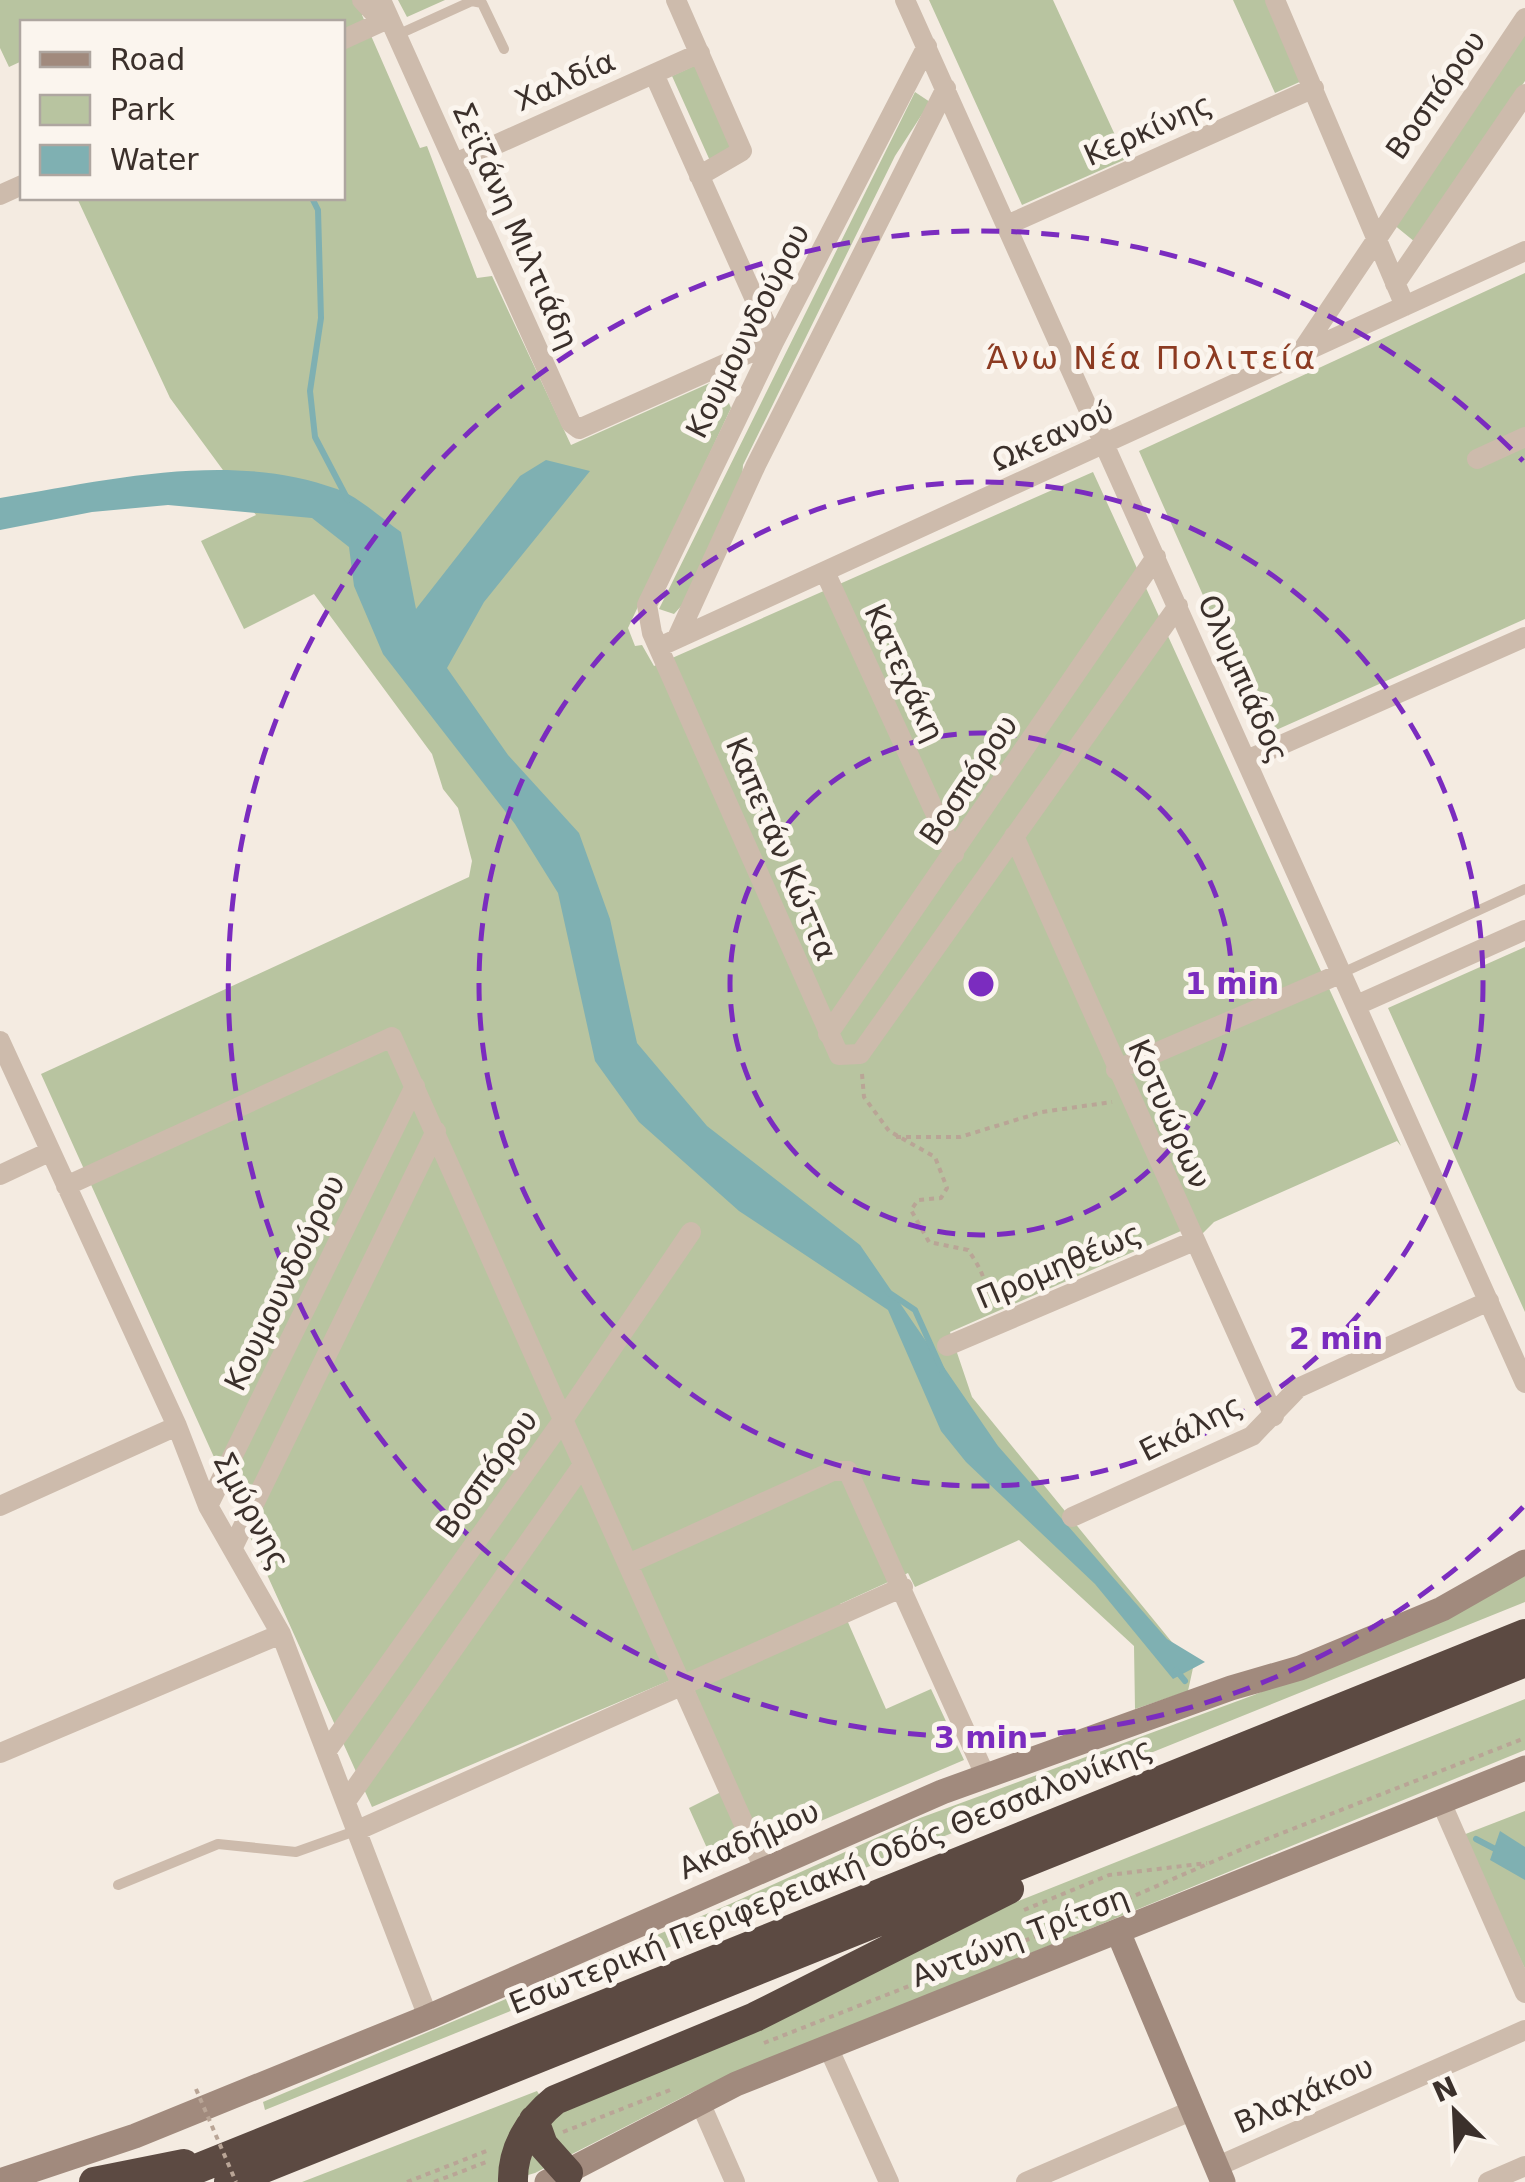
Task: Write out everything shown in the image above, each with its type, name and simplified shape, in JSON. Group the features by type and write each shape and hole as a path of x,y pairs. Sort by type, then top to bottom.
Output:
{"highway":[{"name":"Εσωτερική Περιφερειακή Οδός Θεσσαλονίκης","path":"236,2175 1525,1634"},
{"name":"Εσωτερική Περιφερειακή Οδός Θεσσαλονίκης","path":"164,2182 236,2175 1525,1662"},
{"path":"514,2182 525,2136 565,2094 755,2017 985,1900 1135,1830 1150,1812"},
{"path":"525,2136 547,2150 558,2177"},
{"path":"94,2182 236,2175"}],"street":[{"name":"Σεϊζάνη Μιλτιάδη","path":"362,0 375,14 388,18 571,423 579,429 774,342"},
{"path":"676,0 742,153 699,176"},
{"name":"Ολυμπιάδος","path":"906,0 1525,1383"},
{"path":"1275,0 1377,232 1405,306"},
{"path":"345,39 388,18"},
{"name":"Βοσπόρου","path":"1298,356 1377,232 1525,18"},
{"name":"Κουμουνδούρου","path":"668,642 648,619 650,594 774,342 927,46"},
{"name":"Χαλδία","path":"454,163 700,53"},
{"path":"654,74 774,342"},
{"path":"668,642 946,88"},
{"name":"Κερκίνης","path":"1007,226 1314,88"},
{"path":"1396,284 1525,94"},
{"name":"Ωκεανού","path":"668,642 1106,446 1525,251"},
{"path":"1476,459 1525,438"},
{"name":"Βοσπόρου","path":"828,1034 1156,557"},
{"name":"Κατεχάκη","path":"824,572 954,854"},
{"path":"828,1034 839,1055 860,1054 1178,606"},
{"path":"1247,760 1525,637"},
{"name":"Καπετάν Κώττα","path":"668,642 828,1034"},
{"name":"Κοτυώρων","path":"1014,836 1274,1416"},
{"path":"1357,1005 1525,930"},
{"path":"1116,1070 1342,973"},
{"path":"66,1186 392,1037 764,1869"},
{"name":"Σμύρνης","path":"0,1041 177,1426 208,1506 281,1634 348,1800 428,2017"},
{"name":"Κουμουνδούρου","path":"208,1506 416,1086"},
{"path":"233,1547 436,1130"},
{"path":"0,1174 49,1152"},
{"name":"Βοσπόρου","path":"328,1749 563,1420 691,1232"},
{"name":"Προμηθέως","path":"947,1346 1194,1241"},
{"name":"Εκάλης","path":"1072,1517 1252,1436 1298,1388 1489,1301"},
{"path":"0,1506 177,1426"},
{"path":"348,1800 582,1466"},
{"path":"628,1564 841,1470 848,1471 860,1490 986,1777"},
{"name":"Ακαδήμου","path":"0,2181 136,2136 428,2017 764,1869 986,1777 1300,1668 1442,1609 1525,1562"},
{"path":"358,1830 903,1587"},
{"path":"0,1753 281,1634"},
{"name":"Αντώνη Τρίτση","path":"558,2177 699,2100 1525,1768"},
{"path":"1441,1802 1525,1993"},
{"path":"1119,1934 1220,2174"},
{"name":"Βλαχάκου","path":"1220,2174 1525,2030"},
{"path":"828,2047 889,2182"},
{"path":"699,2100 735,2182"},
{"path":"1026,2182 1192,2110"},
{"path":"1488,2182 1525,2166"}],"lane":[{"path":"388,18 472,1 482,3 504,49"},
{"path":"1342,973 1525,889"},
{"path":"118,1886 218,1844 296,1852 358,1830"}],"path":[{"path":"860,1054 864,1097 896,1137 935,1157 942,1170 947,1188 941,1198 918,1200 911,1210 929,1242 968,1250 981,1268 986,1286 982,1308"},
{"path":"896,1137 960,1136 1042,1112 1129,1099"},
{"path":"1086,1917 1525,1738"},
{"path":"1024,1910 1108,1875 1212,1863"},
{"path":"801,2018 754,2046 1068,1924"},
{"path":"196,2089 236,2175"},
{"path":"407,2182 525,2136"},
{"path":"434,2182 525,2136"}],"green space":[{"path":"0,0 392,0 362,15 420,148 427,146 477,278 492,276 571,445 719,379 731,408 628,628 635,646 642,645 654,666 1093,472 1401,1146 1397,1141 1214,1222 1202,1234 1197,1224 950,1332 972,1397 1193,1668 1188,1691 1135,1709 1134,1646 1019,1540 915,1587 908,1573 840,1604 886,1709 931,1689 964,1760 715,1866 689,1808 735,1785 687,1673 372,1807 41,1074 469,877 472,861 458,808 443,789 432,754 314,594 244,629 201,541 256,515 170,398 78,200 345,200 345,20 20,20 20,62 9,67 0,48"},
{"path":"398,0 445,0 407,17"},
{"path":"929,0 1053,0 1126,159 1022,205"},
{"path":"1233,0 1268,0 1304,80 1275,93"},
{"path":"1525,33 1525,81 1415,242 1393,224"},
{"path":"696,65 734,152 711,163 672,76"},
{"path":"915,92 930,102 895,156 743,465 742,479 684,603 674,614 659,609"},
{"path":"1525,273 1525,619 1265,735 1139,451"},
{"path":"1525,947 1525,1312 1388,1008"},
{"path":"1525,1570 1525,1602 265,2110 263,2102 730,1904 920,1818 1254,1695 1411,1630"},
{"path":"1525,1699 1525,1750 693,2092 535,2173 504,2182 302,2182 537,2091 552,2115 1011,1904"},
{"path":"1525,1811 1525,1969 1463,1835"}],"water":[{"path":"546,460 590,471 484,602 447,668 508,755 579,833 610,919 637,1043 707,1126 860,1245 998,1446 1167,1639 1205,1662 1173,1679 1095,1584 966,1462 941,1431 888,1310 739,1211 639,1122 595,1061 558,893 515,824 383,654 354,586 349,547 312,518 168,505 92,512 0,530 0,498 169,472 255,471 296,477 345,493 401,532 416,609 520,476"},
{"path":"1500,1831 1525,1847 1525,1880 1490,1860"}],"waterway":[{"path":"313,200 318,210 321,318 310,391 315,437 348,500"},
{"path":"888,1292 915,1310 942,1370"},
{"path":"1176,1670 1185,1681"},
{"path":"1476,1839 1497,1850"}],"district":[{"name":"Άνω Νέα Πολιτεία","path":"1152,358"}]}
